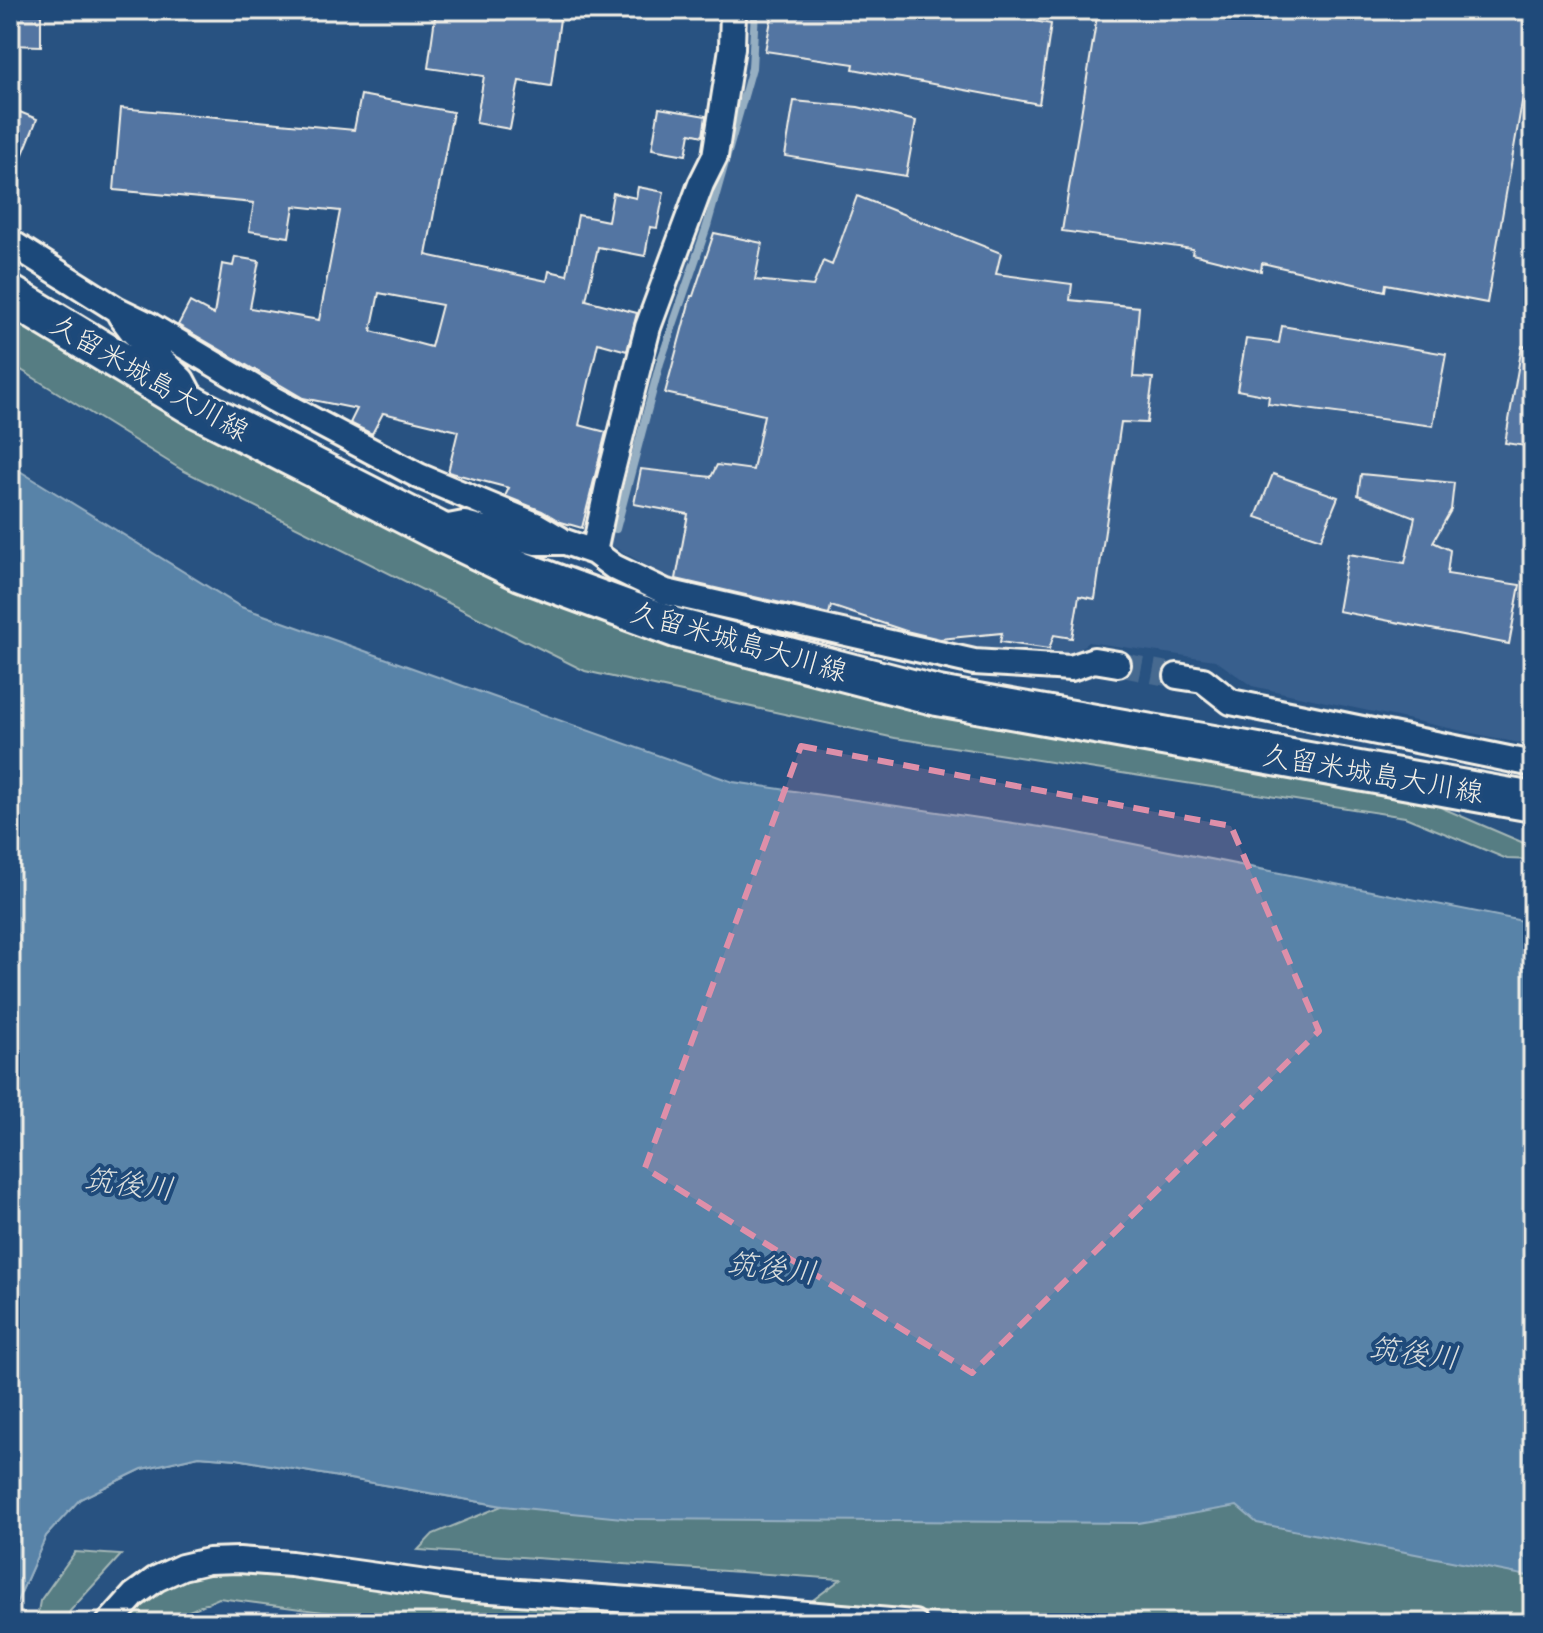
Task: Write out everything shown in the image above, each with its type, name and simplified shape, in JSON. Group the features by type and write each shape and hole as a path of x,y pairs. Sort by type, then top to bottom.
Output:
{"main road":[{"name":"久留米城島大川線","path":"10,295 197,408 436,530 521,571 676,628 938,696 1533,802"}],"street":[{"path":"594,552 648,327 701,184 715,156 732,48 733,10"},
{"path":"10,242 116,309 151,326 273,399 406,469 536,525 565,542 594,552 614,567 666,592 974,662 1071,668 1094,660 1118,664"},
{"path":"116,309 132,331 182,380 197,408"},
{"path":"436,530 464,524 536,542 565,542"},
{"path":"1177,676 1203,680 1231,702 1533,764"},
{"path":"109,1623 134,1595 156,1579 182,1567 208,1561 239,1560 291,1564 462,1588 914,1623"}],"highlighted area":[{"path":"801,746 1231,826 1319,1031 972,1373 645,1168"}],"shaded area":[{"path":"746,10 1533,10 1533,746 1252,686 1215,660 1088,642 1071,656 967,646 924,637 676,582 607,543 742,62"}],"green space":[{"path":"10,313 677,644 917,712 1419,798 1533,847 1533,860 1507,859 1405,817 895,738 585,671 182,470 10,363"},
{"path":"221,1427 1215,1496 1533,1558 1533,1623 1052,1623 809,1603 841,1579 418,1550 433,1534 502,1506 237,1459 199,1456 142,1469 80,1499 46,1536 15,1606 13,1623 10,1623 10,1577 52,1499"},
{"path":"75,1552 121,1555 70,1611 65,1623 36,1623 40,1601"},
{"path":"234,1568 807,1623 404,1623 219,1598 173,1618 170,1623 118,1623 140,1599 180,1576"}],"water":[{"name":"筑後川","path":"10,465 241,607 733,782 1068,831 1533,923 1533,1577 1257,1523 1237,1506 1138,1523 632,1519 503,1506 237,1459 199,1456 142,1469 80,1499 46,1536 15,1606 13,1623 10,1623"}],"building":[{"path":"10,10 41,10 41,46 10,45"},
{"path":"436,10 496,10 560,19 551,86 519,81 510,129 476,123 484,76 428,68"},
{"path":"773,10 971,10 1051,24 1039,104 853,69 854,64 765,51"},
{"path":"1098,10 1533,10 1533,39 1487,303 1386,284 1385,291 1262,263 1261,271 1192,254 1193,249 1062,231"},
{"path":"361,95 453,112 426,255 547,281 549,271 567,275 578,215 608,221 613,193 636,198 638,187 664,192 657,228 650,227 645,256 598,247 586,300 637,313 627,351 598,343 579,425 606,432 582,528 561,522 505,496 509,488 448,472 458,431 383,413 372,434 350,423 357,409 303,398 178,325 190,302 214,315 222,264 233,266 235,257 259,261 250,308 319,320 340,211 294,206 289,237 249,231 254,203 114,190 121,108 354,130","holes":["379,293 442,305 431,347 371,331"]},
{"path":"794,101 858,107 916,121 906,176 785,156"},
{"path":"10,108 37,119 11,184 10,184"},
{"path":"659,108 706,116 703,136 690,133 686,155 652,149"},
{"path":"857,196 1001,253 996,274 1072,284 1070,300 1139,307 1133,377 1153,378 1147,423 1121,422 1095,599 1079,596 1072,638 1054,635 1049,649 1000,642 1002,633 940,639 831,606 829,614 676,579 688,514 634,504 641,469 711,477 717,465 753,470 764,415 665,393 691,296 714,233 762,243 755,280 813,286 823,261 832,265"},
{"path":"1282,326 1446,354 1433,426 1268,404 1269,396 1237,390 1246,339 1279,343"},
{"path":"1522,346 1533,347 1533,447 1505,443"},
{"path":"1273,474 1338,497 1321,539 1256,517"},
{"path":"1361,474 1454,483 1451,510 1433,542 1450,550 1447,574 1520,585 1509,644 1338,611 1348,554 1405,563 1415,517 1358,495"}],"waterway":[{"path":"616,529 660,363 707,226 752,68 755,10"}],"tunnel":[{"path":"1118,664 1177,676"}]}
